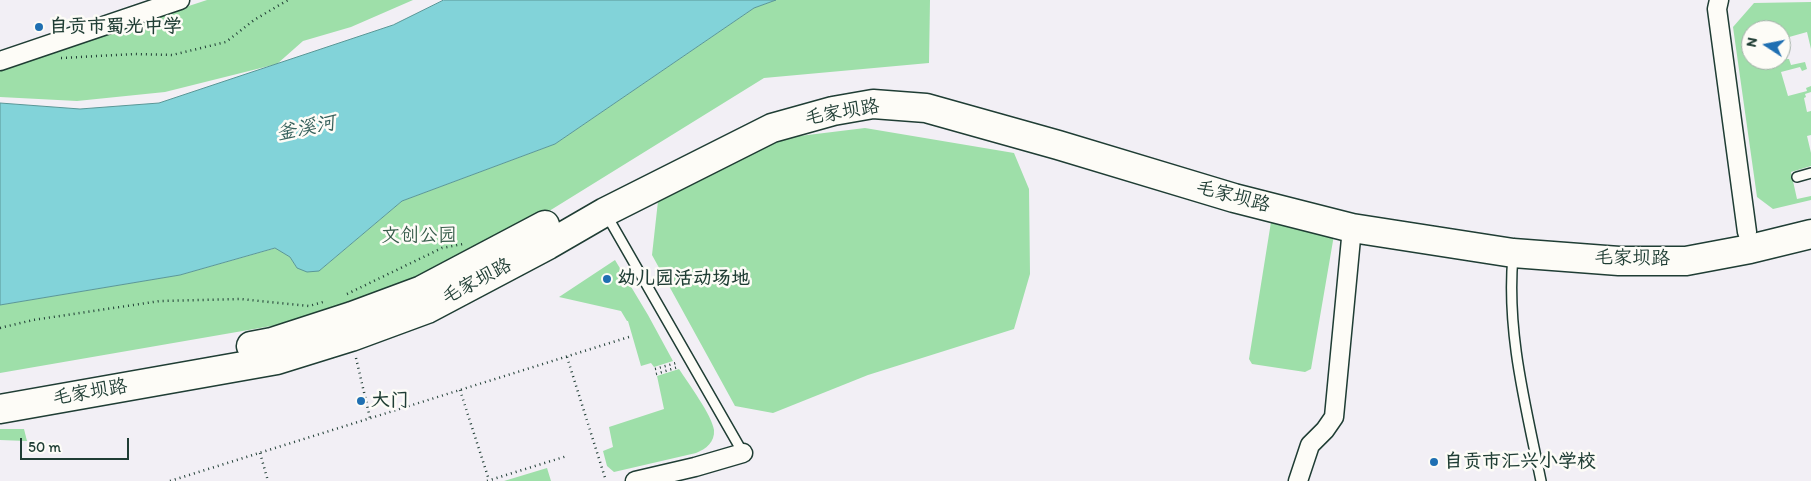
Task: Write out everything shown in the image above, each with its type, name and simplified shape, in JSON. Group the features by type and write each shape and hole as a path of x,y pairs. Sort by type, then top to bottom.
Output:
{"main road":[{"name":"毛家坝路","path":"0,392 272,342 352,316 422,290 764,113 829,93 874,86 931,89 1240,181 1364,212 1516,237 1619,245 1686,242 1748,232 1811,216"},
{"name":"毛家坝路","path":"0,409 277,360 351,337 427,309 548,245 605,212 772,128 833,111 873,104 926,108 1058,145 1234,198 1352,228 1513,253 1620,261 1686,260 1750,249 1811,234"}],"street":[{"path":"0,61 180,0"},
{"path":"1719,0 1717,9 1748,232"},
{"path":"1298,481 1310,445 1325,430 1334,417 1352,228"},
{"path":"635,481 744,453"}],"lane":[{"path":"1797,177 1811,173"},
{"path":"605,212 744,453"},
{"path":"1513,253 1511,277 1516,362 1541,481"}],"path":[{"path":"61,58 135,54 172,55 226,42 254,20 288,0"},
{"path":"342,296 442,248 470,242"},
{"path":"0,328 33,320 160,301 240,299 309,306 326,301"},
{"path":"170,481 632,336"},
{"path":"351,337 370,419"},
{"path":"567,357 606,481"},
{"path":"655,369 676,363"},
{"path":"656,374 678,367"},
{"path":"460,390 488,481 567,456"},
{"path":"260,453 268,481"}],"green space":[{"path":"207,0 413,0 351,27 303,41 277,64 165,92 77,101 0,97 0,68"},
{"name":"文创公园","path":"776,0 930,0 929,63 764,78 533,221 416,281 347,308 283,324 0,373 0,305 180,275 276,248 290,257 297,268 319,271 402,201 555,144 754,8"},
{"path":"1811,2 1811,49 1807,32 1791,36 1791,20 1741,20 1741,70 1789,70 1781,72 1788,96 1807,91 1806,88 1811,86 1811,92 1805,94 1806,97 1804,98 1807,112 1811,111 1811,135 1807,136 1811,153 1811,166 1791,172 1797,199 1811,196 1811,200 1773,209 1757,197 1733,27 1754,3"},
{"path":"1805,62 1807,69 1802,71 1800,67 1791,69 1791,65"},
{"path":"865,128 1014,153 1029,189 1030,274 1014,329 868,375 773,413 735,406 652,255 658,201 775,139"},
{"path":"1279,218 1334,235 1311,369 1305,372 1252,364 1249,359 1271,222"},
{"name":"幼儿园活动场地","path":"615,260 673,361 654,367 651,363 641,366 628,321 621,311 559,297"},
{"path":"679,369 709,416 714,430 713,438 706,447 696,453 614,472 607,466 603,451 613,447 609,427 664,409 657,376"},
{"path":"0,429 24,429 27,441 0,440"},
{"path":"547,468 551,481 504,481"}],"water":[{"name":"釜溪河","path":"444,0 776,0 754,8 555,144 402,201 319,271 307,272 297,268 290,257 275,248 180,275 0,305 0,103 80,109 159,103 393,25"}],"place":[{"name":"自贡市蜀光中学","path":"39,27"},
{"name":"幼儿园活动场地","path":"607,279"},
{"name":"大门","path":"361,401"},
{"name":"自贡市汇兴小学校","path":"1434,462"}]}
